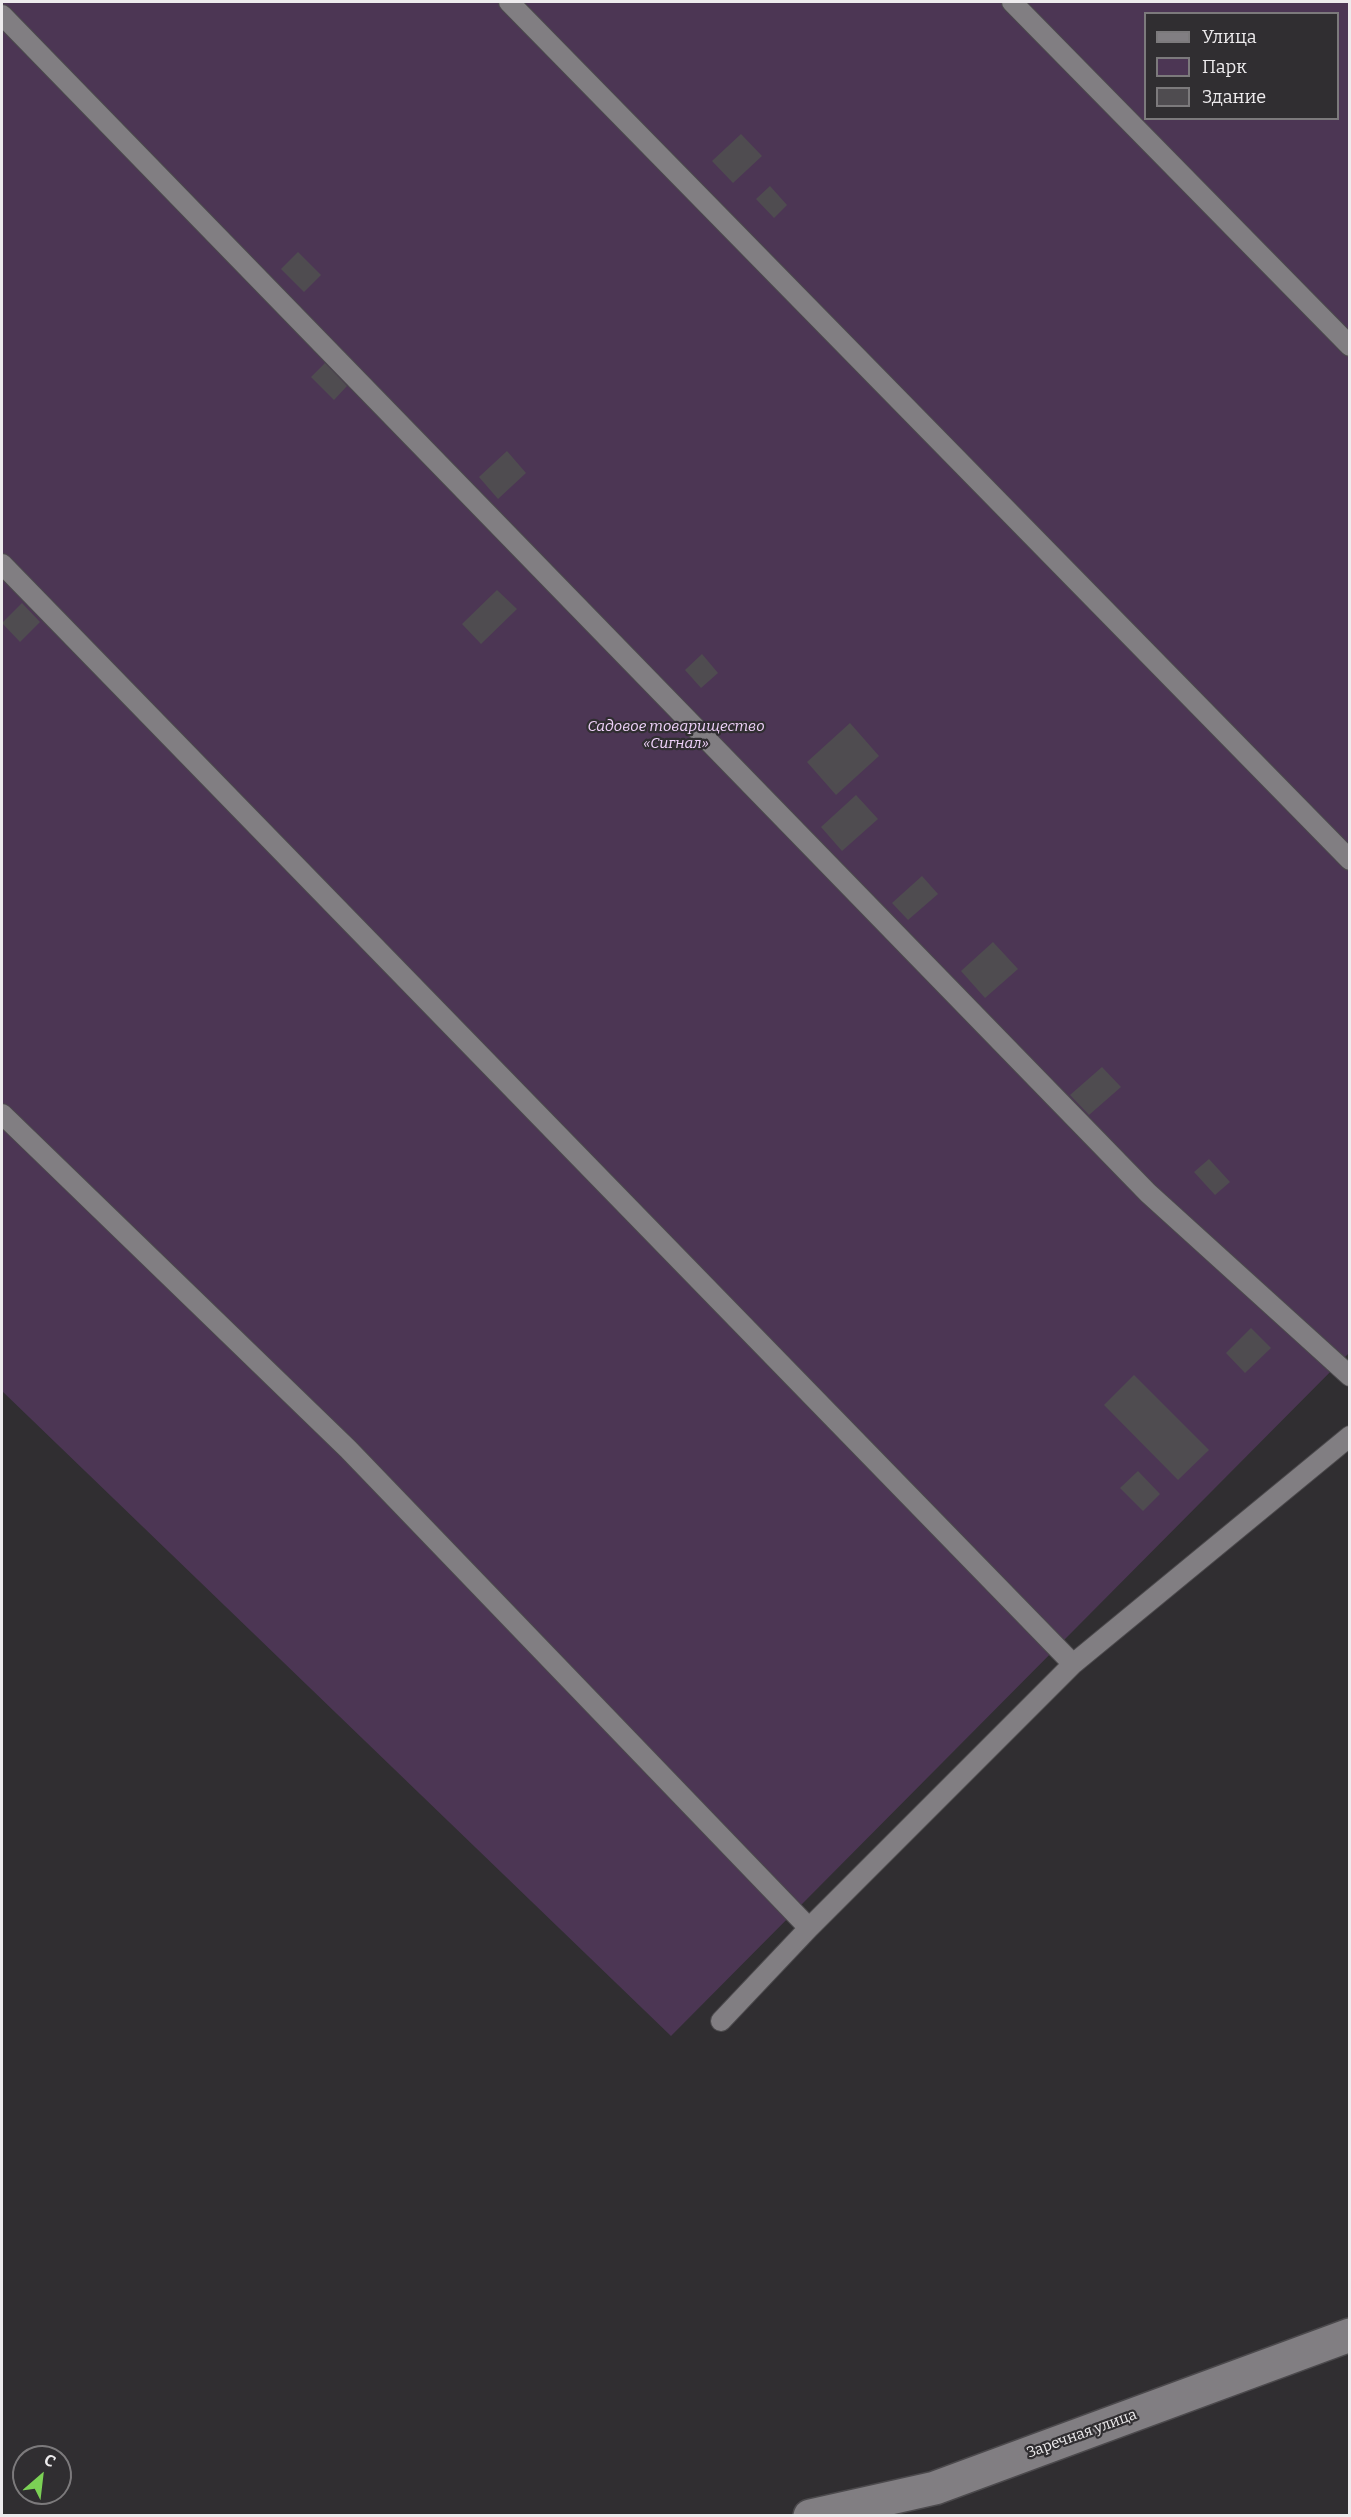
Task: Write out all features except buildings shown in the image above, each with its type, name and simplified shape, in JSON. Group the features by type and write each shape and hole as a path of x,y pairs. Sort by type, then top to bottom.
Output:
{"street":[{"name":"Заречная улица","path":"810,2516 935,2488 1350,2336"}],"lane":[{"path":"509,2 1350,861"},
{"path":"1012,2 1350,346"},
{"path":"2,15 1148,1193 1350,1376"},
{"path":"2,564 1073,1664"},
{"path":"2,1114 348,1449 809,1928"},
{"path":"721,2021 809,1928 1073,1664 1350,1436"}],"green space":[{"name":"Садовое товарищество «Сигнал»","path":"2,2 1349,2 1349,1353 671,2036 2,1391"}]}
